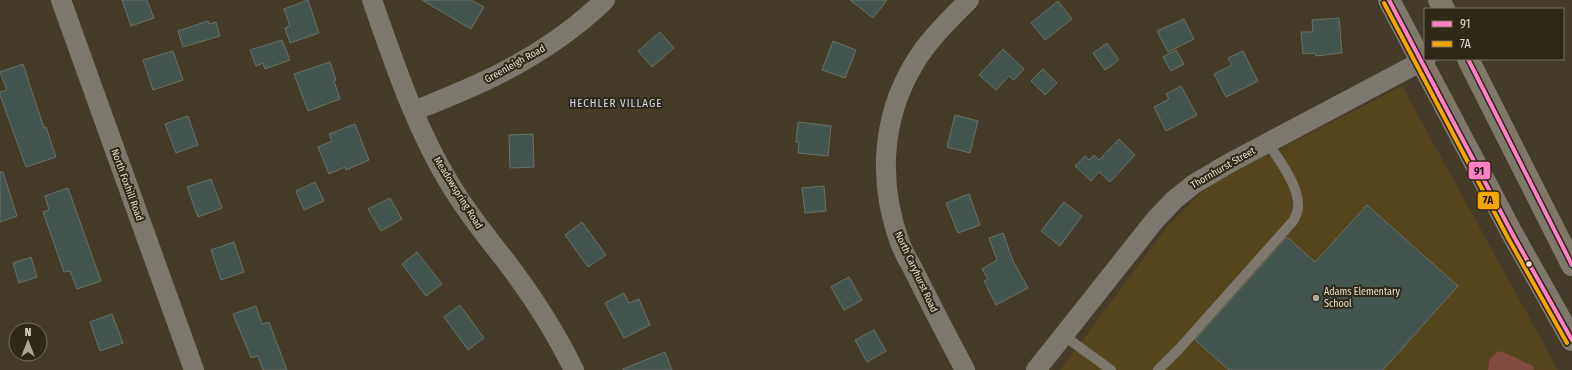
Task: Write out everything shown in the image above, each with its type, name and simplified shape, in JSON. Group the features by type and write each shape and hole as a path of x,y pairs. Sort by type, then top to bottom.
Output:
{"main road":[{"path":"1389,0 1423,60 1513,234 1572,340"},
{"path":"1469,60 1572,265"}],"street":[{"name":"North Foxhill Road","path":"61,0 194,370"},
{"name":"Meadowspring Road","path":"372,0 414,111 429,145 450,184 489,241 538,306 555,333 574,370"},
{"name":"Greenleigh Road","path":"414,111 514,67 564,35 605,0"},
{"name":"North Caryhurst Road","path":"965,370 901,243 892,216 886,181 886,169 887,139 890,122 900,92 908,75 932,38 969,0"},
{"name":"Thornhurst Street","path":"1036,370 1155,220 1174,200 1194,184 1423,60"}],"lane":[{"path":"1158,370 1180,348 1294,220 1298,209 1297,197 1292,183 1268,143"},
{"path":"1063,335 1111,370"}],"shaded area":[{"name":"Adams Elementary School","path":"1402,86 1558,370 1060,370 1168,226 1209,185"},
{"path":"1501,351 1533,366 1534,370 1488,370 1489,360 1496,353"}],"building":[{"path":"122,0 147,0 154,18 131,26"},
{"path":"308,0 319,33 290,43 285,28 290,26 284,9"},
{"path":"422,0 471,0 484,7 471,29"},
{"path":"850,0 887,0 873,18"},
{"path":"1058,1 1072,19 1045,40 1031,23"},
{"path":"1339,18 1342,53 1316,56 1315,53 1303,54 1301,32 1313,32 1312,20"},
{"path":"1184,19 1194,39 1168,52 1157,31"},
{"path":"208,21 209,24 216,22 220,36 183,47 178,31"},
{"path":"660,32 674,48 652,67 638,51"},
{"path":"282,40 290,60 265,69 263,63 256,66 250,50"},
{"path":"833,41 856,50 845,78 822,70"},
{"path":"1107,43 1119,60 1105,70 1093,53"},
{"path":"1003,49 1024,69 1014,80 1009,76 996,90 979,75"},
{"path":"1176,50 1184,64 1171,71 1163,57"},
{"path":"173,51 183,80 153,90 143,60"},
{"path":"1243,51 1258,81 1226,97 1214,74 1232,65 1228,58"},
{"path":"330,62 340,99 308,111 294,74"},
{"path":"23,64 44,128 46,127 56,157 26,167 0,95 0,92 7,90 0,72"},
{"path":"1043,69 1057,83 1045,95 1031,81"},
{"path":"1181,86 1197,115 1166,131 1154,107 1169,99 1166,94"},
{"path":"955,115 978,121 970,153 947,147"},
{"path":"188,116 198,145 176,153 165,124"},
{"path":"798,122 831,126 828,156 798,153 799,142 796,142"},
{"path":"355,124 369,160 346,170 345,167 329,174 318,147 332,141 329,134"},
{"path":"533,134 534,167 510,168 509,135"},
{"path":"1119,139 1135,155 1110,182 1099,172 1091,181 1075,166 1085,156 1089,160 1094,155 1099,160"},
{"path":"0,172 3,172 17,216 0,222"},
{"path":"211,179 222,208 198,217 187,187"},
{"path":"315,182 324,201 304,210 296,191"},
{"path":"824,186 826,211 805,213 802,188"},
{"path":"68,188 101,281 77,289 70,271 64,272 43,212 49,210 45,196"},
{"path":"969,194 980,225 958,233 946,203"},
{"path":"390,198 402,219 381,231 368,209"},
{"path":"1064,202 1082,216 1060,246 1041,231"},
{"path":"1367,205 1458,286 1383,370 1229,370 1195,340 1287,237 1315,262"},
{"path":"582,222 606,255 588,267 565,235"},
{"path":"1003,233 1013,261 1028,288 996,305 984,281 988,279 982,269 997,260 989,238"},
{"path":"234,242 244,272 221,280 211,250"},
{"path":"417,252 442,284 426,296 402,264"},
{"path":"31,257 37,277 19,283 13,263"},
{"path":"849,277 862,300 844,310 831,287"},
{"path":"624,293 629,303 639,299 650,325 624,338 605,303"},
{"path":"460,305 484,338 468,350 444,317"},
{"path":"256,306 262,324 269,322 287,370 263,370 258,356 251,358 233,314"},
{"path":"112,314 123,343 100,351 90,322"},
{"path":"874,330 886,351 867,362 855,340"},
{"path":"665,352 672,370 623,370 623,369"}],"transit line":[{"name":"91","path":"1389,0 1513,235 1572,340"},
{"name":"7A","path":"1384,3 1508,238 1567,343"},
{"name":"91","path":"1469,60 1572,265"}],"place":[{"name":"Adams Elementary School","path":"1316,298"}],"district":[{"name":"HECHLER VILLAGE","path":"616,103"}]}
